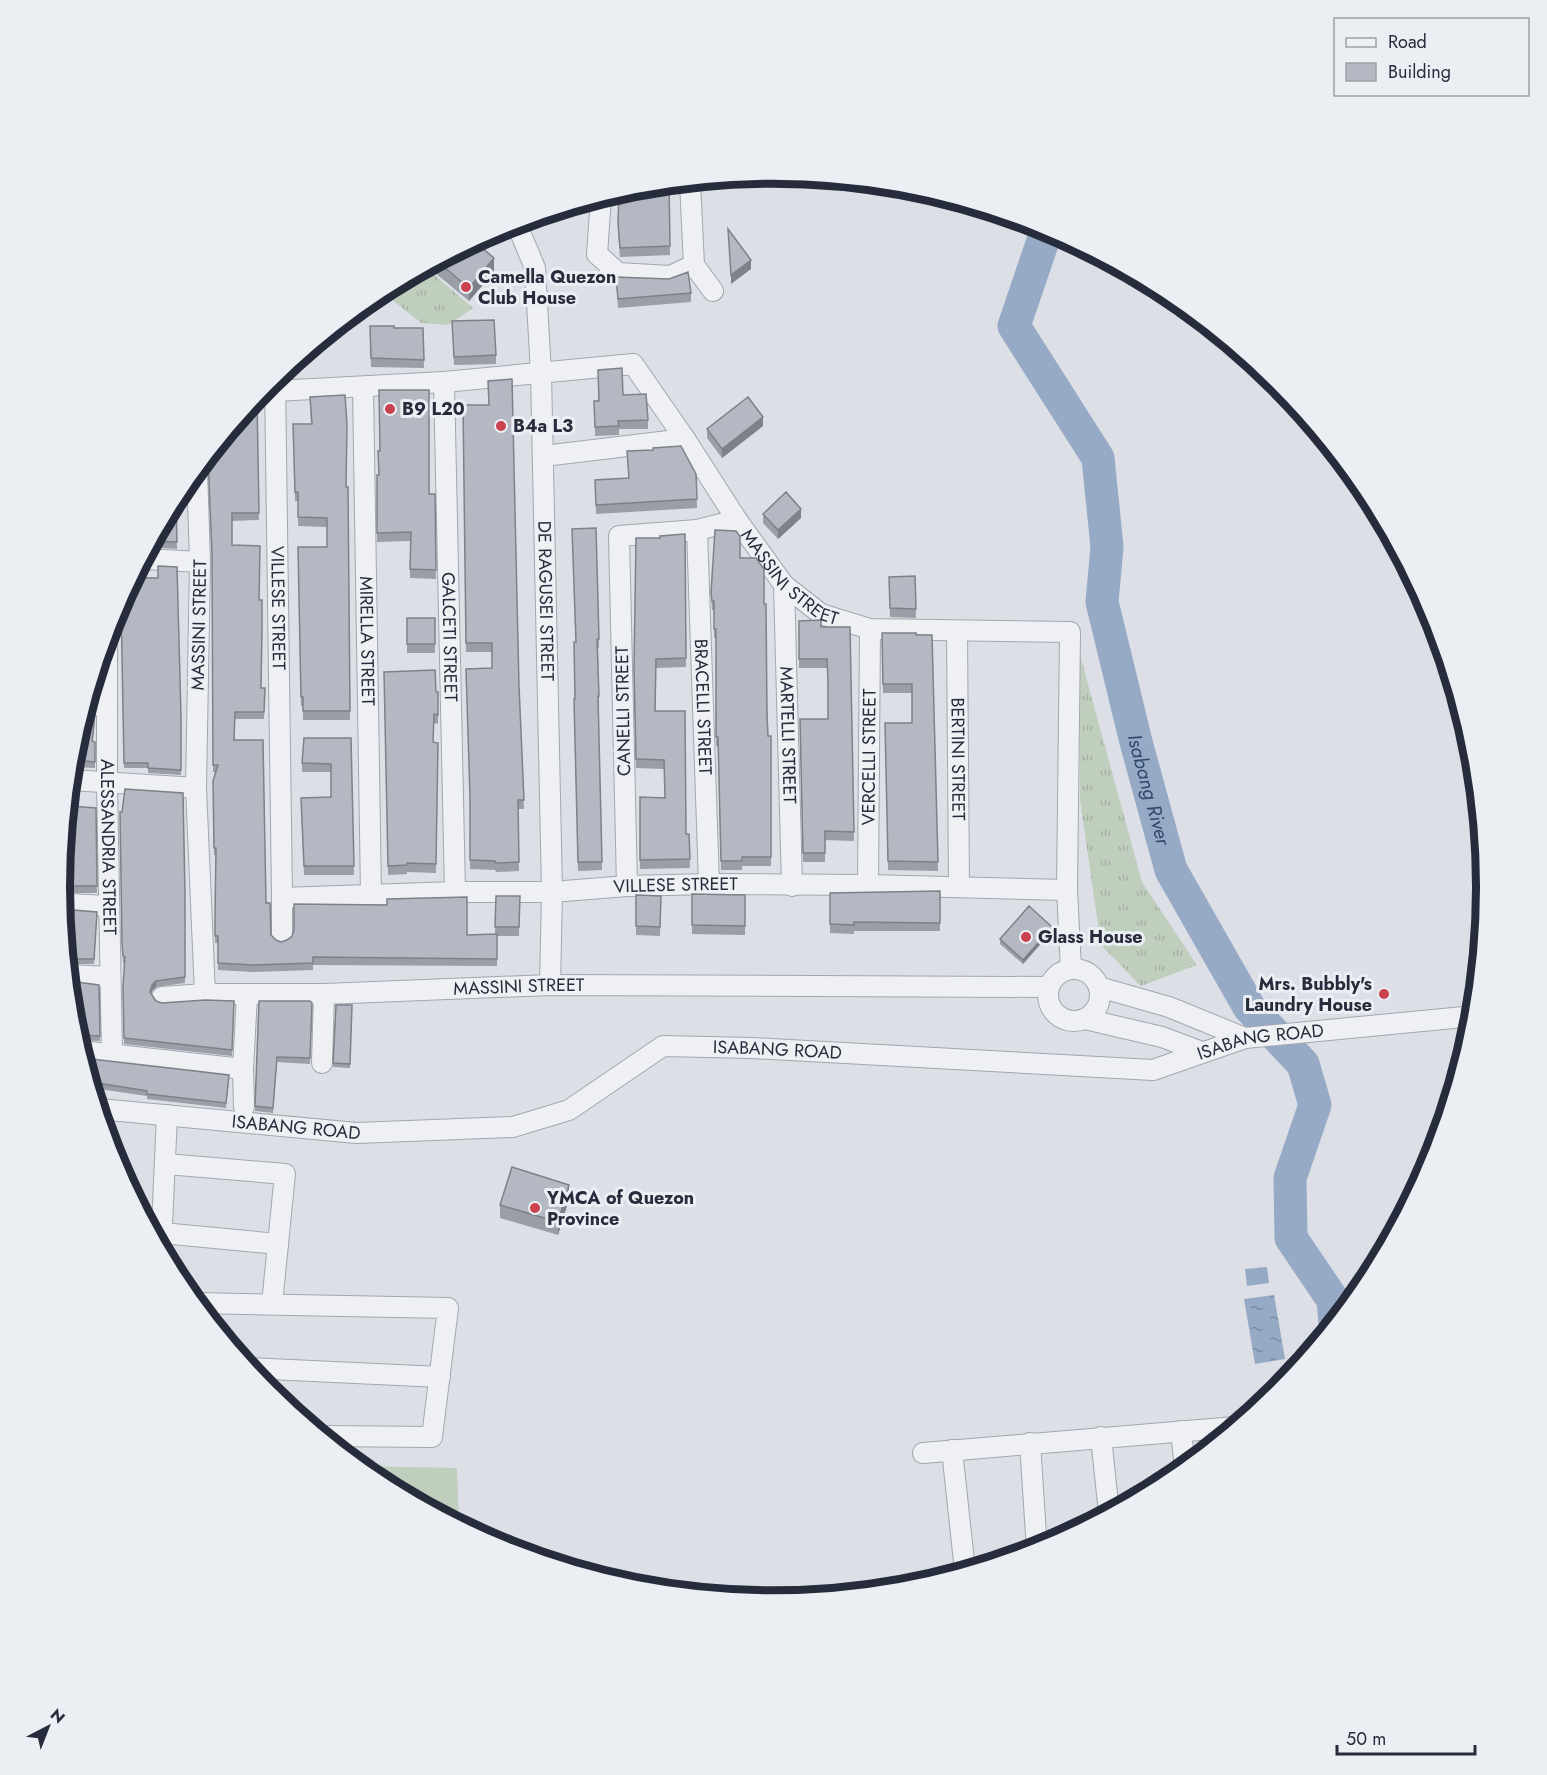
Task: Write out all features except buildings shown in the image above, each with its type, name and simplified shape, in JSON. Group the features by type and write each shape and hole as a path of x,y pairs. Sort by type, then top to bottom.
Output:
{"street":[{"path":"690,190 694,265 713,291"},
{"path":"600,206 597,254 618,273 670,276 694,265"},
{"name":"DE RAGUSEI STREET","path":"520,232 535,268 542,373 552,892 550,985"},
{"name":"MASSINI STREET","path":"282,384 363,387 444,382 633,364 686,439 737,520 784,585 821,614 870,629 1070,632 1067,890 1071,969"},
{"name":"GALCETI STREET","path":"444,382 455,891"},
{"name":"MIRELLA STREET","path":"363,387 370,895"},
{"name":"VILLESE STREET","path":"275,391 282,937"},
{"path":"544,456 686,439"},
{"name":"MASSINI STREET","path":"198,485 200,562 196,788 205,994"},
{"path":"697,530 737,520"},
{"name":"CANELLI STREET","path":"627,886 619,536 697,530"},
{"name":"BRACELLI STREET","path":"697,530 709,884"},
{"path":"152,559 200,562"},
{"name":"MARTELLI STREET","path":"784,585 792,886"},
{"name":"VERCELLI STREET","path":"868,885 870,629"},
{"name":"BERTINI STREET","path":"957,631 959,887"},
{"name":"ALESSANDRIA STREET","path":"99,689 97,705 106,784 112,1055"},
{"path":"79,781 196,788"},
{"name":"VILLESE STREET","path":"282,898 455,891 552,892 627,886 709,884 1067,890"},
{"path":"71,904 109,906"},
{"path":"1085,1019 1097,1007 1099,987 1091,975 1085,971 1071,969 1057,975 1049,987 1049,1004 1060,1017 1068,1021 1085,1019 1162,1037 1202,1052"},
{"path":"77,975 110,977"},
{"name":"MASSINI STREET","path":"162,997 205,994 324,994 550,985 1049,987"},
{"path":"1099,987 1169,1007 1249,1038"},
{"path":"321,1063 324,994"},
{"path":"244,1107 243,1069 247,995"},
{"name":"ISABANG ROAD","path":"107,1110 357,1133 513,1127 569,1110 663,1046 752,1048 1153,1070 1249,1038 1291,1032 1464,1017"},
{"path":"90,1052 243,1069"},
{"path":"161,1232 167,1116"},
{"path":"166,1164 285,1174 272,1304"},
{"path":"166,1240 278,1244"},
{"path":"207,1303 448,1308 432,1437 335,1436"},
{"path":"261,1369 440,1377"},
{"path":"923,1453 1222,1428"},
{"path":"1181,1431 1184,1458"},
{"path":"1101,1437 1108,1505"},
{"path":"1030,1443 1036,1539"},
{"path":"952,1450 964,1564"}],"green space":[{"path":"432,273 473,308 448,325 421,323 390,298"},
{"path":"1080,655 1142,882 1197,965 1141,986 1101,945 1080,800"},
{"path":"375,1466 457,1468 459,1516"}],"water":[{"path":"1267,1267 1269,1283 1247,1286 1245,1269"},
{"path":"1274,1295 1285,1359 1255,1364 1244,1299"}],"waterway":[{"name":"Isabang River","path":"1044,238 1014,326 1098,458 1107,547 1102,602 1136,742 1171,870 1249,1007 1303,1064 1315,1105 1290,1178 1291,1238 1333,1300 1334,1311"}],"place":[{"name":"Camella Quezon Club House","path":"466,287"},
{"name":"B9 L20","path":"390,409"},
{"name":"B4a L3","path":"501,426"},
{"name":"Glass House","path":"1026,937"},
{"name":"Mrs. Bubbly's Laundry House","path":"1384,994"},
{"name":"YMCA of Quezon Province","path":"535,1208"}]}
